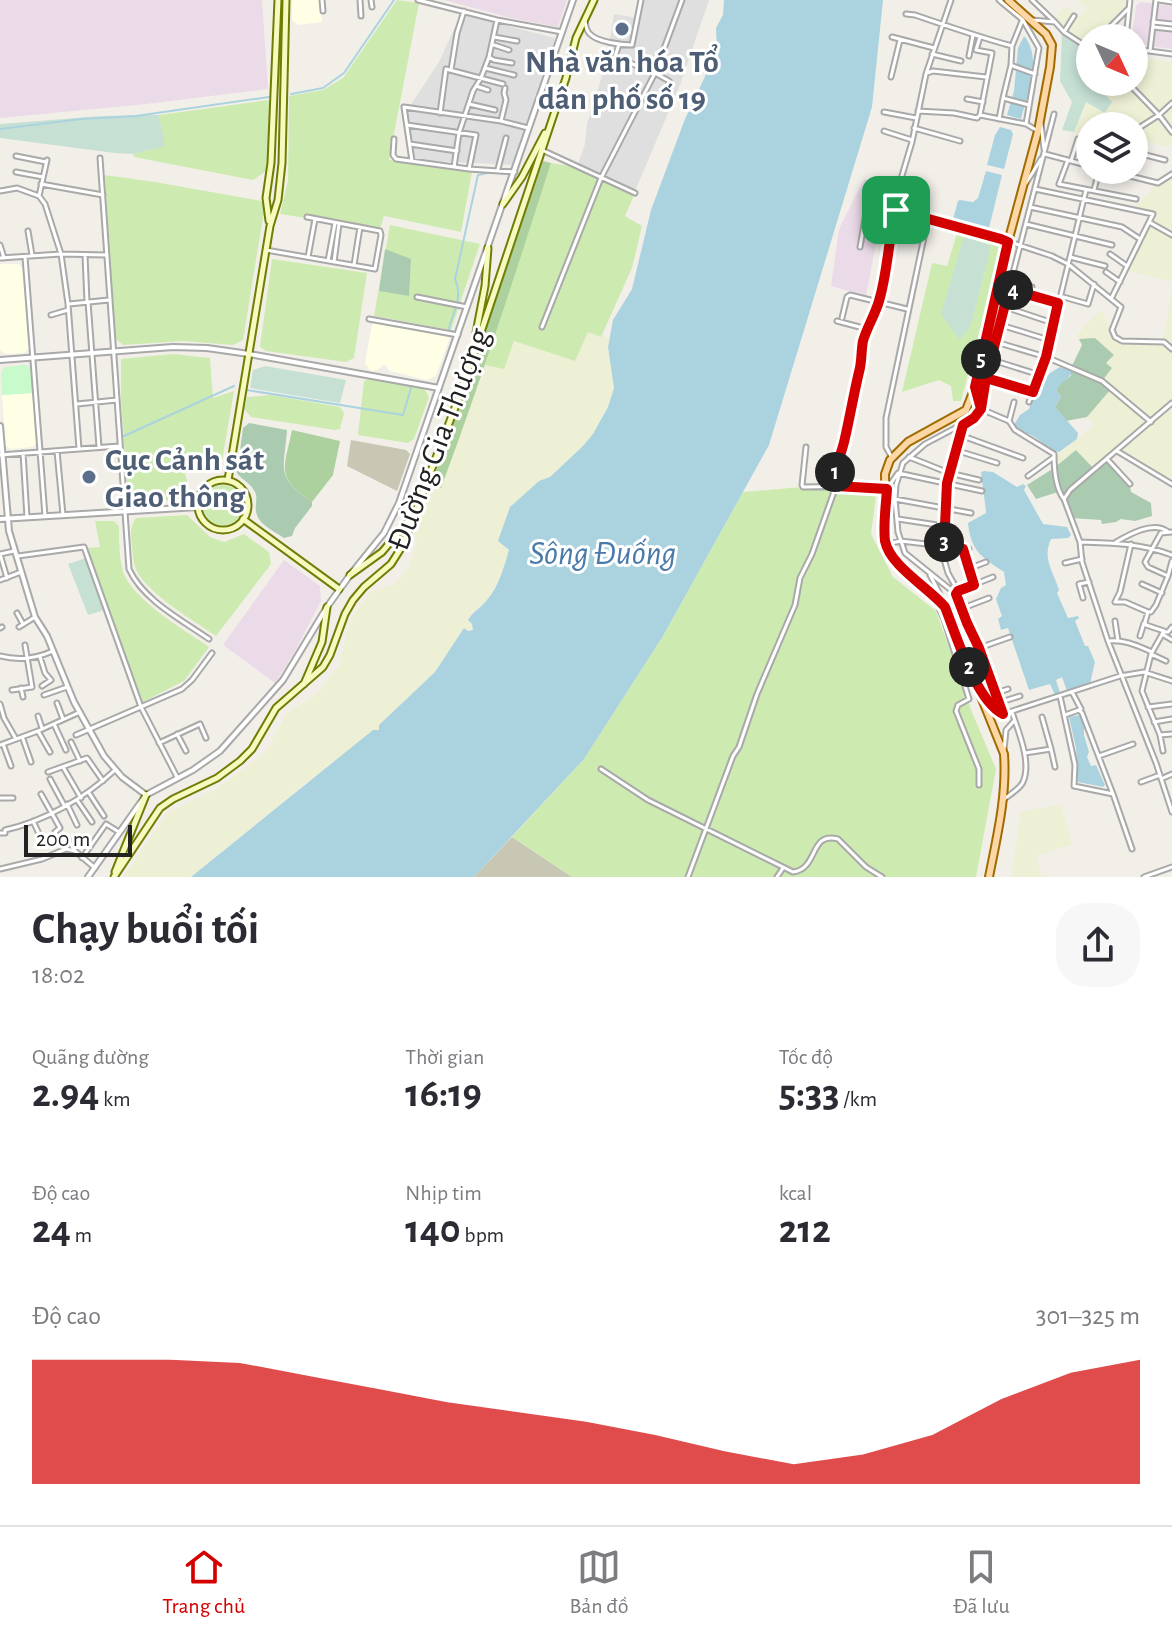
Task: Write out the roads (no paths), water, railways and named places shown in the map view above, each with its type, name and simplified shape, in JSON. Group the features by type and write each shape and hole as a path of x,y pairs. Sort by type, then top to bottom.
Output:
{"main road":[{"path":"270,226 266,198 271,163 278,0"},
{"path":"228,480 270,226 278,198 282,163 286,0"},
{"name":"Đường Gia Thượng","path":"113,877 160,808 168,801 208,783 240,761 258,741 276,708 326,662 345,614 358,593 386,569 401,549 470,364 567,75 576,38 594,0"},
{"path":"989,877 1006,778 1004,754 945,607 893,558 886,544 885,474 892,457 908,442 966,410 975,387 1008,242 1038,131 1052,45 1046,34 1025,20 1008,0"},
{"path":"503,204 522,177 551,122"},
{"path":"470,364 485,286 488,248"},
{"path":"228,480 239,486 246,496 247,509 243,519 232,528 216,529 200,516 200,494 207,485 228,480"},
{"path":"350,575 385,549 417,510"},
{"path":"243,519 339,589"},
{"path":"304,685 322,642 327,607"},
{"path":"113,877 146,795"}],"street":[{"path":"322,0 323,11"},
{"path":"360,0 361,16"},
{"path":"371,0 372,7"},
{"path":"418,0 562,32"},
{"path":"88,877 146,795 212,758 235,736 283,680 339,589 384,533 399,503 573,0"},
{"path":"585,21 590,35 632,45 641,0"},
{"path":"542,327 601,178 655,73 682,0"},
{"path":"688,877 757,694 795,605 800,578 812,554 836,486 835,470 855,395 862,345 879,303 894,209 926,74 951,0"},
{"path":"999,0 1025,20 1038,44 1026,124"},
{"path":"1030,0 1076,40"},
{"path":"1127,24 1130,0"},
{"path":"1172,2 1158,0 1150,51 1172,54"},
{"path":"1113,24 1129,8"},
{"path":"451,70 464,11"},
{"path":"906,14 967,35 1012,46"},
{"path":"1064,32 1074,16"},
{"path":"454,167 459,133 489,57 497,20"},
{"path":"1025,20 1055,22"},
{"path":"998,120 1011,65 1012,46 1025,20"},
{"path":"1153,24 1172,26"},
{"path":"969,56 973,35"},
{"path":"980,36 976,50 992,53 980,115"},
{"path":"494,37 517,41"},
{"path":"892,37 961,61"},
{"path":"891,77 900,40"},
{"path":"619,44 615,57 669,81"},
{"path":"492,45 509,50"},
{"path":"489,57 512,63"},
{"path":"530,64 549,70"},
{"path":"1011,65 1035,74"},
{"path":"485,68 514,75"},
{"path":"440,113 446,69 504,86 506,100 501,121"},
{"path":"926,74 933,71 986,77"},
{"path":"476,85 488,90"},
{"path":"1141,96 1172,132"},
{"path":"1003,98 1029,105"},
{"path":"967,99 983,102"},
{"path":"1148,122 1172,103"},
{"path":"469,104 495,110"},
{"path":"412,161 404,107 501,121 529,129"},
{"path":"918,111 977,118 980,115 1026,124 1038,131"},
{"path":"884,112 916,118"},
{"path":"887,489 909,457 938,436 974,418 981,409 986,378 1054,114"},
{"path":"1023,188 1045,154 1040,117"},
{"path":"407,125 476,135 469,169"},
{"path":"914,128 960,141"},
{"path":"884,131 912,140"},
{"path":"498,169 506,138"},
{"path":"394,139 394,157 469,169 515,172"},
{"path":"410,144 457,151"},
{"path":"1076,144 1059,184 1136,199"},
{"path":"542,150 635,193"},
{"path":"1045,154 1076,163"},
{"path":"16,156 46,161 39,196"},
{"path":"1148,156 1165,160"},
{"path":"100,158 127,560 134,579 149,596 209,639"},
{"path":"16,172 43,177"},
{"path":"1148,180 1158,183 1172,174"},
{"path":"904,211 913,183"},
{"path":"41,184 103,195"},
{"path":"1094,191 1096,184"},
{"path":"0,191 17,188 39,196 45,204 61,254 79,449"},
{"path":"1035,189 1153,214 1111,299"},
{"path":"1029,402 1046,357 1086,190"},
{"path":"860,247 866,213 873,204 884,204 1001,239 1068,264 1121,307 1112,330 1115,337 1122,341 1164,342 1172,349"},
{"path":"1030,207 1122,227 1140,239"},
{"path":"266,250 375,269 381,235 378,230 307,217"},
{"path":"892,457 886,447 886,418 928,218"},
{"path":"308,257 315,219"},
{"path":"1149,222 1172,235"},
{"path":"328,261 337,223"},
{"path":"334,262 337,223"},
{"path":"1026,224 1112,245"},
{"path":"354,265 360,227"},
{"path":"28,231 32,257"},
{"path":"0,245 2,258 106,255"},
{"path":"1110,254 1127,266"},
{"path":"85,255 99,447"},
{"path":"25,257 45,516"},
{"path":"1069,257 1105,269 1120,282"},
{"path":"1011,282 1032,287"},
{"path":"1060,296 1088,304 1094,284"},
{"path":"1009,289 1058,303"},
{"path":"867,329 839,320 850,295 907,309"},
{"path":"417,297 467,307"},
{"path":"51,315 87,302 109,300"},
{"path":"1005,307 1053,323"},
{"path":"369,319 458,335"},
{"path":"1001,325 1049,340"},
{"path":"996,342 1046,357 1102,381 1151,422"},
{"path":"0,360 197,348 249,354 439,388"},
{"path":"992,360 1040,375"},
{"path":"986,378 1033,392"},
{"path":"975,387 981,409"},
{"path":"76,404 117,400"},
{"path":"1009,421 1014,402"},
{"path":"1064,499 1070,490 1172,403"},
{"path":"981,409 1009,421 1015,430 1054,454 1054,471 1060,493 1080,542 1082,559 1108,641 1172,812"},
{"path":"944,547 947,483 963,425"},
{"path":"0,426 7,519 35,617 47,636 74,702 104,756 115,770 146,795"},
{"path":"960,435 1023,458"},
{"path":"1,455 119,446"},
{"path":"806,447 802,487 887,489 895,499 971,513"},
{"path":"57,450 63,515"},
{"path":"955,450 997,463"},
{"path":"1117,451 1172,484"},
{"path":"23,453 27,517"},
{"path":"909,457 949,473 979,480"},
{"path":"1028,476 1054,457"},
{"path":"1107,459 1130,484"},
{"path":"898,473 982,491"},
{"path":"898,473 895,499 898,532 905,553 957,592"},
{"path":"886,512 895,499"},
{"path":"0,519 198,507"},
{"path":"898,519 944,526"},
{"path":"1115,544 1153,527 1170,531"},
{"path":"1168,576 1148,567 1145,562 1161,533 1170,531"},
{"path":"886,544 901,541 969,549"},
{"path":"1080,542 1131,544 1152,548 1172,558 1162,593 1150,613 1125,602 1115,602 1131,544"},
{"path":"18,556 84,547 141,707 177,778"},
{"path":"963,549 974,585"},
{"path":"7,578 0,554 14,551"},
{"path":"944,559 1003,714"},
{"path":"1065,563 1082,559"},
{"path":"968,569 986,562"},
{"path":"0,580 21,572"},
{"path":"929,572 945,607"},
{"path":"957,592 993,577"},
{"path":"1083,598 1079,584 1089,582"},
{"path":"1142,584 1162,593"},
{"path":"949,619 957,592"},
{"path":"933,594 969,699 958,705 956,711 979,769 979,785"},
{"path":"962,608 989,598"},
{"path":"1140,636 1148,612"},
{"path":"17,613 21,626 35,617"},
{"path":"1115,621 1118,641"},
{"path":"1144,623 1164,630 1163,633 1172,640"},
{"path":"1163,751 1160,735 1142,691 1151,653 1163,633 1172,627"},
{"path":"970,669 979,648 1010,637"},
{"path":"1108,641 1133,644 1166,661"},
{"path":"12,690 32,687 25,645"},
{"path":"0,656 27,659 53,651"},
{"path":"76,735 188,685 212,653"},
{"path":"40,657 51,680 42,686"},
{"path":"979,689 1003,714 1120,676 1145,673 1172,681"},
{"path":"44,695 69,686"},
{"path":"21,688 23,697"},
{"path":"996,694 1008,689"},
{"path":"1072,692 1132,849"},
{"path":"999,703 1020,696"},
{"path":"1060,696 1075,765 1074,786 1113,794"},
{"path":"57,703 63,719"},
{"path":"0,704 16,739"},
{"path":"1148,707 1172,704"},
{"path":"1065,715 1079,710 1082,713"},
{"path":"11,766 1,744 80,712"},
{"path":"1003,800 1023,783 1025,753 1012,712"},
{"path":"38,716 40,730 50,752"},
{"path":"1042,717 1055,767"},
{"path":"1154,722 1172,719"},
{"path":"1004,754 1006,730 1015,720"},
{"path":"54,724 66,750"},
{"path":"159,743 200,724 206,738"},
{"path":"177,734 186,751"},
{"path":"1160,735 1172,734"},
{"path":"23,737 31,762"},
{"path":"71,742 80,761"},
{"path":"1099,756 1133,744"},
{"path":"1025,753 1051,749"},
{"path":"48,772 87,758 103,781"},
{"path":"63,767 92,822"},
{"path":"601,769 648,800 793,872 802,870 810,861 819,842 832,837 882,877"},
{"path":"0,833 18,828 79,799 115,770"},
{"path":"1141,782 1172,774"},
{"path":"50,779 77,825"},
{"path":"1167,796 1172,792"},
{"path":"89,793 104,816"},
{"path":"41,794 60,828 55,832 60,841 68,839 75,851 95,868"},
{"path":"0,798 13,798"},
{"path":"33,821 41,838"},
{"path":"82,858 106,824 119,832"},
{"path":"0,869 42,859 66,849 75,851"},
{"path":"1144,877 1172,867"},
{"path":"777,877 783,868"}],"water":[{"name":"Sông Đuống","path":"724,0 883,0 872,107 769,445 663,636 584,759 474,877 191,877 373,730 379,730 379,725 435,672 464,628 473,630 468,620 498,583 509,550 498,541 510,507 539,481 550,477 593,434 608,407 614,388 608,347 613,320 632,289 651,210 685,119 717,51 716,28 723,15"},
{"path":"1024,36 1030,45 1033,65 1021,119 1007,115 1014,91 1018,48"},
{"path":"1000,127 1011,130 1013,134 1004,169 987,165"},
{"path":"986,171 1002,175 989,228 953,219 958,201 973,202 978,198"},
{"path":"1060,367 1072,371 1056,391 1061,397 1055,407 1078,433 1077,439 1059,452 1022,433 1014,425 1020,415 1029,409 1035,391 1050,373"},
{"path":"981,472 993,472 1017,487 1026,486 1024,490 1043,524 1067,527 1071,535 1051,539 1048,559 1068,618 1078,616 1075,621 1095,662 1090,684 1067,691 1062,677 1056,680 1060,693 1055,695 1050,684 1029,690 1008,628 1001,630 998,619 1002,616 996,599 1006,585 1004,572 979,553 970,533 968,523 986,513"},
{"path":"1080,715 1089,752 1087,757 1091,766 1096,765 1105,785 1103,787 1078,782 1076,748 1069,717"}],"waterway":[{"path":"291,94 323,88 344,73 394,0"},
{"path":"0,129 136,116 269,97"},
{"path":"450,333 458,298 455,279 478,175 492,172 507,174"},
{"path":"124,436 234,386"},
{"path":"247,390 403,415 411,388"}],"place":[{"name":"Nhà văn hóa Tổ dân phố số 19","path":"622,29"},
{"name":"Cục Cảnh sát Giao thông","path":"89,477"}]}
